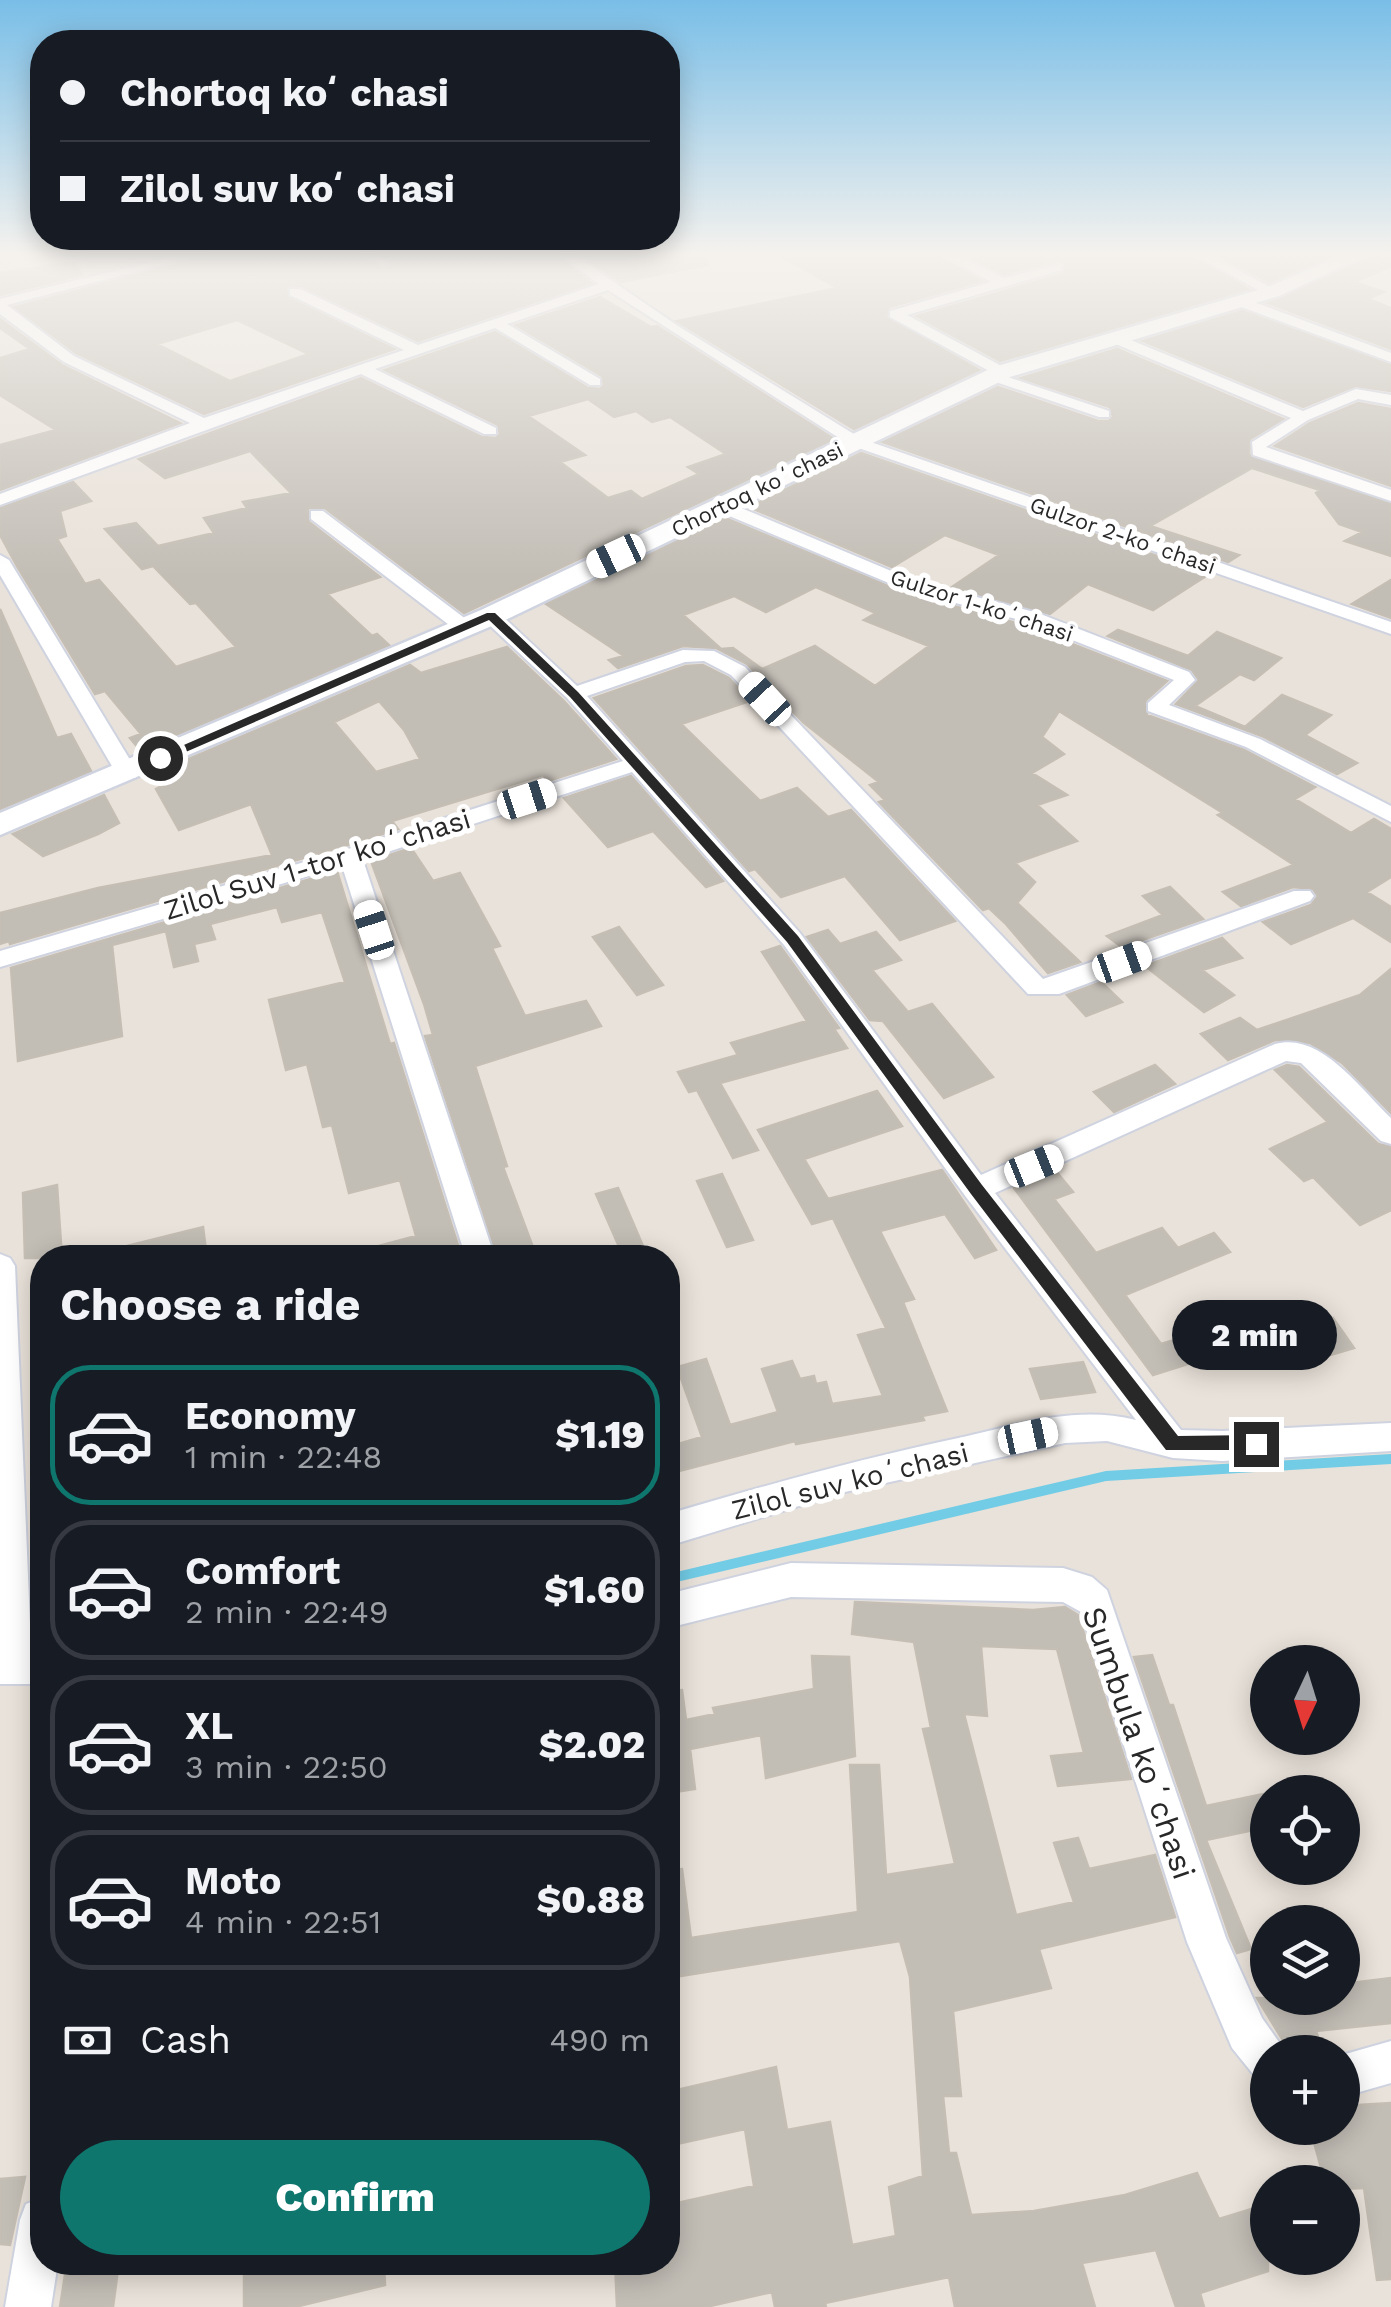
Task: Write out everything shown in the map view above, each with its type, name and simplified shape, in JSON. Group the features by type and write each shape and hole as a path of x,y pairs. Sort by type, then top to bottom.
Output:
{"main road":[{"name":"Chortoq koʻchasi","path":"0,826 491,616 997,374 1039,362"}],"street":[{"path":"75,362 203,423"},
{"path":"0,500 377,362"},
{"path":"561,362 595,382"},
{"name":"Gulzor 2-koʻchasi","path":"725,362 856,442 1391,628"},
{"path":"976,362 997,374 1104,414"},
{"path":"1170,362 1303,417"},
{"path":"360,368 490,432"},
{"path":"1391,400 1356,394 1303,417 1257,450 1391,496"},
{"name":"Gulzor 1-koʻchasi","path":"721,506 909,585 1031,617 1182,676 1185,680 1156,707 1253,743 1391,815"},
{"path":"317,514 464,627"},
{"path":"0,560 127,773"},
{"path":"0,603 22,598"},
{"path":"491,616 574,694 633,765 792,939 976,1190 1173,1444"},
{"path":"574,694 683,656 720,659 738,671 1037,988 1050,988 1302,896"},
{"name":"Zilol Suv 1-tor koʻchasi","path":"0,959 350,856 633,765"},
{"path":"350,856 477,1245"},
{"path":"976,1190 1284,1051 1309,1055 1391,1134"},
{"path":"0,1266 19,1666"},
{"name":"Zilol suv koʻchasi","path":"680,1526 845,1477 1065,1428 1107,1427 1173,1444 1222,1446 1391,1437"},
{"name":"Sumbula koʻchasi","path":"680,1608 791,1580 1063,1585 1088,1593 1095,1602 1207,1942 1250,2038"},
{"path":"1360,2071 1391,2062"},
{"path":"28,2307 33,2275"}],"building":[{"path":"0,362 57,362 180,423 0,490 0,445 56,430 0,395"},
{"path":"94,362 192,362 230,381 287,362 357,362 204,414"},
{"path":"409,362 544,362 588,388 600,389 604,385 602,376 578,362 713,362 834,439 464,613 325,508 308,508 309,522 380,577 327,594 372,636 377,634 389,645 140,750 130,738 141,734 105,691 95,694 0,535 0,508 73,482 91,501 60,511 66,536 57,539 85,584 99,580 176,667 236,647 196,603 190,604 153,566 142,569 105,529 136,523 158,546 214,533 204,518 247,508 243,502 291,493 250,451 165,478 139,459 361,378 482,437 496,438 500,434 498,425 385,370","holes":["588,399 614,417 636,411 652,422 670,417 726,454 688,467 699,474 642,499 631,491 608,498 560,462 585,455 528,416"]},
{"path":"744,362 964,362 979,370 854,429"},
{"path":"1075,362 1147,362 1283,419 1250,439 1249,455 1391,504 1391,556 1345,541 1362,532 1339,524 1316,493 1320,490 1252,468 1150,526 1239,555 1228,562 883,442 998,387 1098,421 1113,417 1110,407 1021,378"},
{"path":"1193,362 1382,362 1391,365 1391,391 1355,386 1303,407"},
{"path":"1358,403 1391,409 1391,486 1275,446 1310,423"},
{"path":"861,453 1209,574 1153,610 1088,584 1050,614 952,587 999,555 945,535 892,567 749,507"},
{"path":"725,518 902,592 1023,625 1167,681 1146,700 1147,715 1244,750 1315,787 1295,799 1351,833 1374,819 1391,829 1391,877 1367,892 1391,907 1391,942 1353,918 1291,944 1263,922 1311,905 1318,896 1313,889 1293,887 1241,906 1223,892 1294,865 1218,815 1223,813 1059,711 1042,737 1064,754 1032,773 1067,795 1037,805 1077,841 1015,863 1035,882 1017,903 1080,962 1048,973 1005,923 989,908 983,910 879,802 885,800 870,785 879,782 803,722 747,664 716,648 683,646 618,668 609,660 624,656 546,604","holes":["816,587 876,613 864,620 929,646 875,686 815,646 762,669 733,648 721,649 683,615 734,596 766,612"]},
{"path":"1391,580 1391,618 1352,604"},
{"path":"0,609 57,738 71,734 91,771 0,809"},
{"path":"1118,630 1188,656 1217,632 1281,658 1254,680 1240,674 1195,706 1245,727 1282,695 1331,715 1305,735 1357,763 1337,774 1262,736 1176,704 1199,680 1192,670 1108,636"},
{"path":"507,647 564,701 616,759 548,781 543,775 392,821 398,829 341,847 0,944 0,913 98,888 272,855 251,804 179,830 156,789 167,783 158,772 410,665 421,673","holes":["379,701 404,730 420,759 376,772 334,722"]},
{"path":"703,665 729,678 750,701 681,724 760,801 797,788 828,817 851,810 955,921 900,940 845,876 781,897 755,869 749,871 594,698 686,666"},
{"path":"631,776 723,881 706,887 653,831 608,847 564,798"},
{"path":"104,795 119,823 98,834 43,856 13,834"},
{"path":"411,848 433,881 460,873 500,946 492,948 525,1016 586,1001 601,1026 475,1066 507,1166 503,1167 532,1245 494,1245 425,1036 433,1035 424,1004 371,861"},
{"path":"337,871 458,1245 383,1245 416,1236 400,1180 349,1193 332,1125 323,1127 307,1064 286,1070 269,1000 345,982 322,912 282,922 277,907 210,924 215,939 194,944 198,961 174,967 166,931 112,945 122,1036 18,1061 11,968"},
{"path":"1170,887 1203,919 1122,947 1107,936 1163,915 1143,896"},
{"path":"619,927 663,985 637,995 593,937"},
{"path":"828,930 840,944 876,932 901,960 872,970 908,1012 932,1004 993,1077 944,1098 883,1021 870,1020 807,937"},
{"path":"1222,938 1242,958 1202,970 1234,995 1204,1012 1145,966"},
{"path":"780,946 839,1028 834,1029 847,1048 720,1083 758,1150 733,1158 697,1090 689,1092 678,1072 738,1055 731,1043 807,1021 762,952"},
{"path":"1391,969 1391,1113 1342,1063 1310,1043 1275,1040 1228,1060 1201,1034 1240,1018 1257,1030 1360,995"},
{"path":"1101,982 1122,1002 1086,1016 1067,995"},
{"path":"1155,1065 1175,1084 1114,1112 1094,1092"},
{"path":"1287,1065 1299,1067 1378,1144 1391,1147 1391,1210 1360,1225 1313,1177 1304,1181 1270,1149 1328,1122 1275,1070"},
{"path":"877,1091 902,1126 804,1159 828,1199 942,1170 996,1250 975,1258 945,1214 880,1231 914,1299 903,1302 947,1411 922,1416 924,1420 796,1444 795,1441 680,1471 680,1443 702,1437 680,1366 706,1359 730,1425 778,1412 762,1369 792,1361 800,1379 814,1376 816,1384 826,1382 832,1404 883,1396 858,1335 886,1328 833,1218 812,1224 758,1130"},
{"path":"1055,1170 1073,1192 1054,1199 1096,1253 1162,1228 1178,1248 1214,1233 1230,1252 1125,1295 1161,1344 1241,1320 1257,1342 1153,1375 1014,1188"},
{"path":"722,1174 753,1240 727,1247 697,1181"},
{"path":"57,1185 61,1245 30,1245 30,1258 25,1258 23,1193"},
{"path":"618,1188 642,1245 618,1245 596,1194"},
{"path":"203,1227 205,1245 131,1245"},
{"path":"1333,1318 1354,1348 1286,1368 1266,1337"},
{"path":"1083,1362 1095,1392 1041,1399 1030,1369"},
{"path":"855,1602 1033,1610 1065,1607 1078,1615 1131,1779 1058,1786 1051,1756 1084,1753 1057,1649 981,1646 987,1716 964,1714 1016,1915 1074,1902 1054,1843 1078,1838 1089,1869 1155,1855 1175,1917 1039,1949 1051,1988 953,2011 961,2096 943,2096 949,2153 956,2153 971,2215 1034,2211 1125,2195 1197,2173 1219,2219 1250,2210 1250,2275 1256,2275 1200,2293 1204,2307 1176,2307 1156,2250 1082,2263 1095,2307 955,2307 949,2277 825,2303 826,2307 775,2307 772,2292 706,2307 617,2307 616,2275 680,2275 680,2202 754,2186 745,2129 680,2143 680,2089 776,2067 787,2130 830,2122 852,2245 896,2236 889,2187 923,2176 910,1977 900,1941 680,1976 680,1869 691,1938 858,1912 850,1765 879,1765 886,1875 955,1864 923,1729 931,1728 914,1642 852,1634"},
{"path":"1152,1655 1206,1806 1250,1797 1250,1831 1206,1840 1250,1949 1237,1953 1230,1937 1134,1657"},
{"path":"812,1656 849,1657 855,1756 766,1778 761,1735 690,1749 695,1789 680,1791 680,1690 686,1720 715,1714 713,1708 814,1689"},
{"path":"1391,1978 1391,2023 1316,2031 1317,2035 1280,2035 1267,2015 1360,2015 1360,1982"},
{"path":"1391,2103 1391,2279 1377,2280 1364,2188 1360,2188 1360,2165 1320,2165 1315,2145 1360,2145 1360,2105"},
{"path":"25,2177 10,2245 0,2244 0,2179"},
{"path":"65,2275 117,2275 113,2307 60,2307"},
{"path":"244,2275 385,2275 385,2285 295,2307 244,2307"}],"waterway":[{"path":"680,1576 1106,1476 1391,1459"}],"route":[{"path":"160,758 491,616 574,694 633,765 792,939 976,1190 1173,1444 1256,1444"}]}
